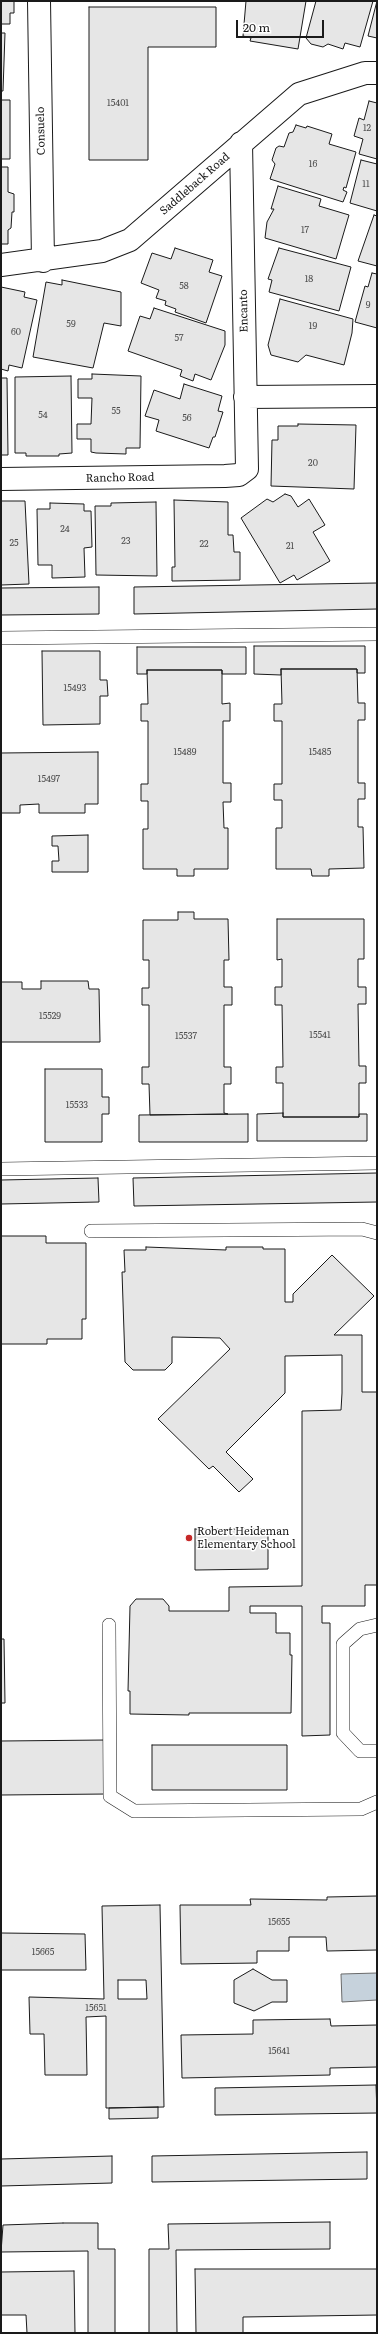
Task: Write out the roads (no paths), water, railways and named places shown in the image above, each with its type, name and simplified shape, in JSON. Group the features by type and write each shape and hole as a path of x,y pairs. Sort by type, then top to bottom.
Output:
{"street":[{"name":"Consuelo","path":"39,1 43,261"},
{"name":"Saddleback Road","path":"1,265 43,261 102,251 130,240 299,94 365,74 377,73"},
{"name":"Encanto","path":"239,474 247,469 248,459 241,143"},
{"path":"246,397 377,396"},
{"name":"Rancho Road","path":"1,479 239,474"}],"lane":[{"path":"1,638 377,634"},
{"path":"1,1169 377,1163"},
{"path":"91,1231 362,1229 377,1233"},
{"path":"109,1625 110,1796 134,1811 360,1809 377,1802"},
{"path":"377,1625 360,1629 343,1644 343,1733 360,1751 377,1751"}],"place":[{"name":"Robert Heideman Elementary School","path":"189,1538"}]}
